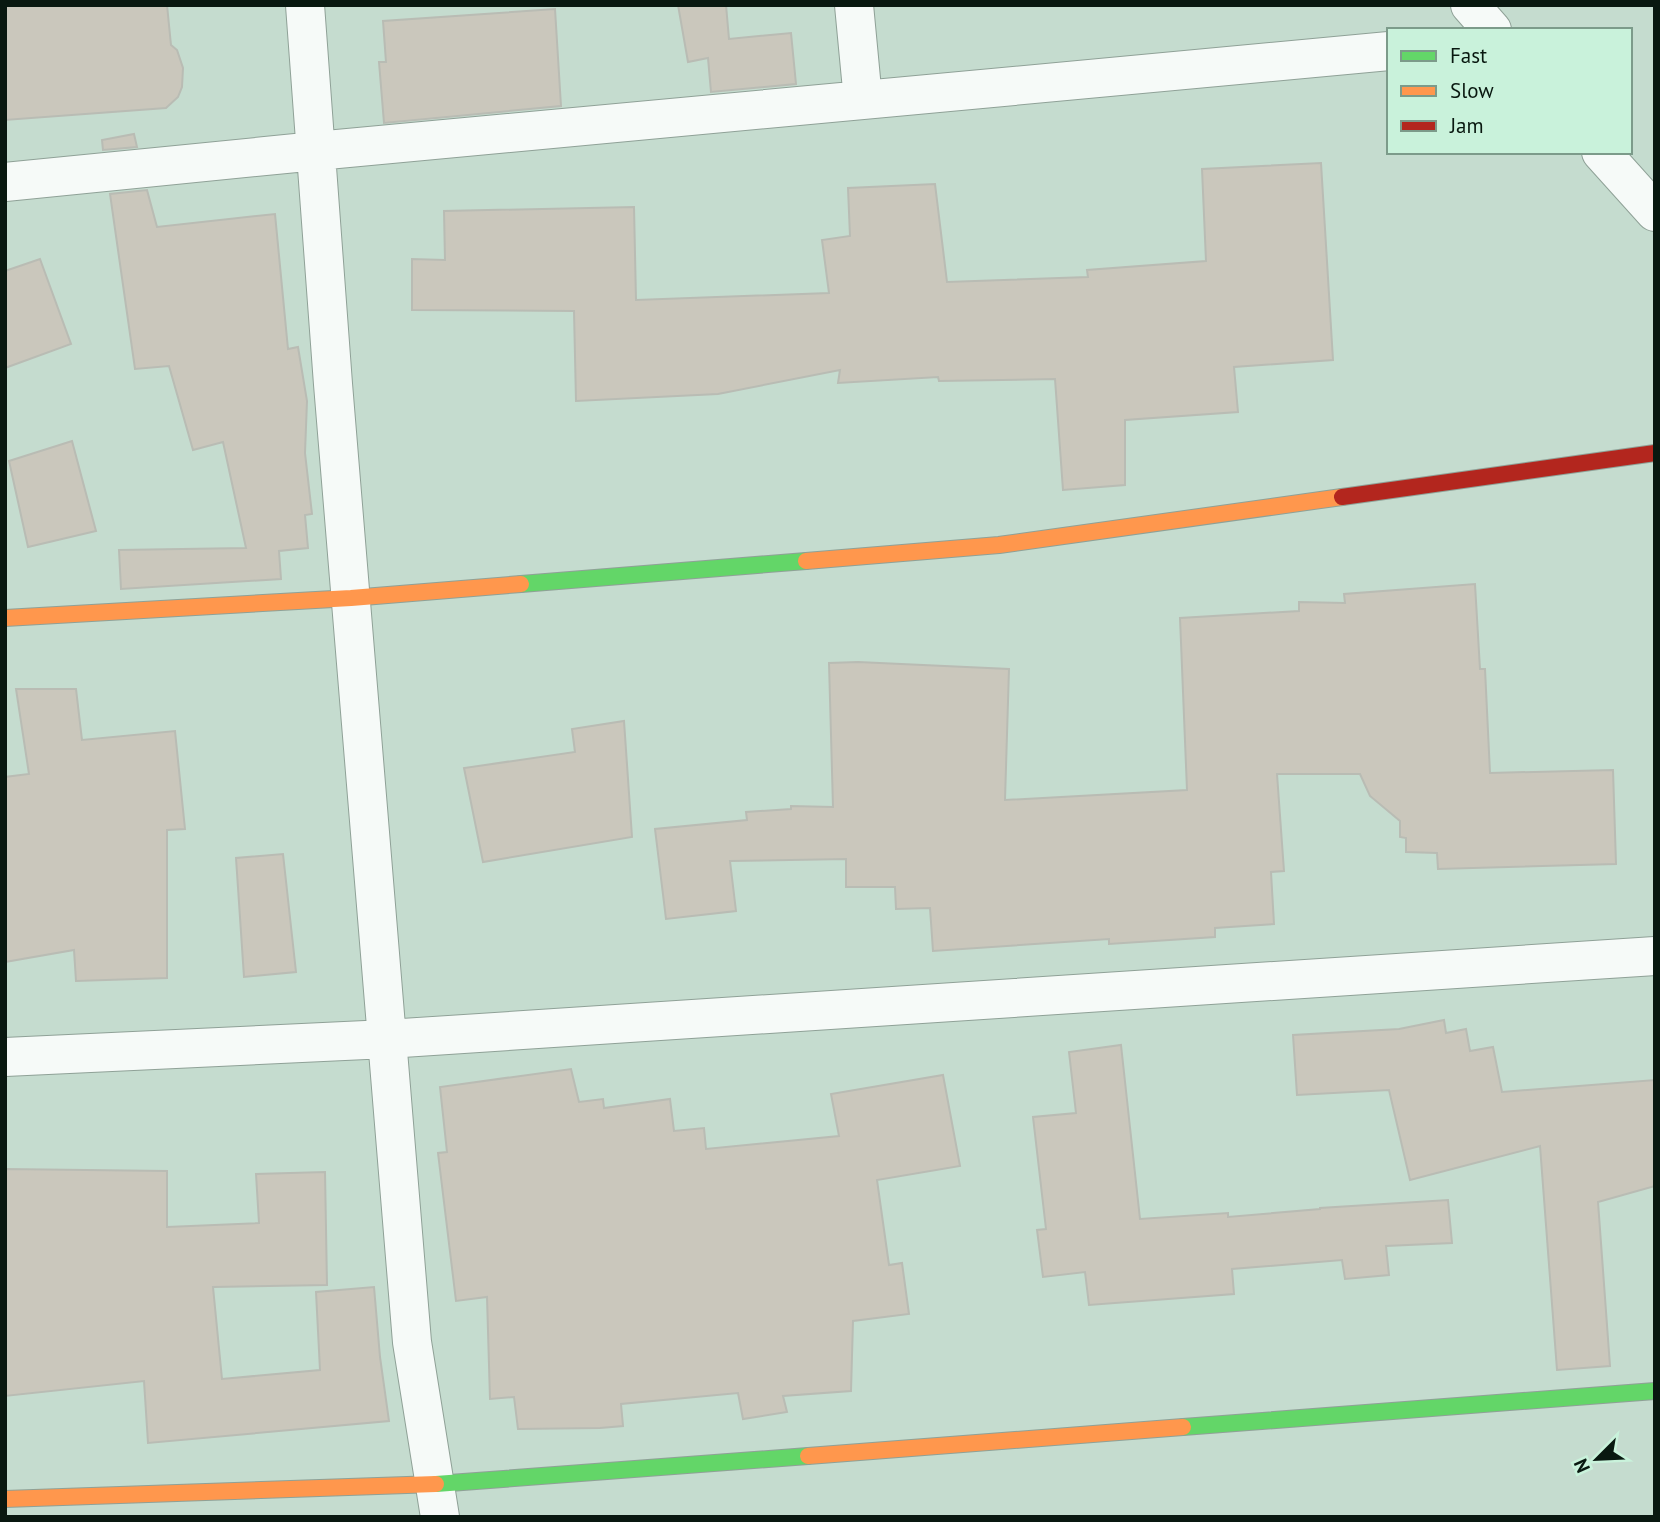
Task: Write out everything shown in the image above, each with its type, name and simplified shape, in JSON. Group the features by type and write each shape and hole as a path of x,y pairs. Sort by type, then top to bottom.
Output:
{"street":[{"path":"305,5 412,1342 437,1500"},
{"path":"854,5 863,100"},
{"path":"1470,5 1490,28"},
{"path":"5,182 1387,51"},
{"path":"1603,154 1655,212"},
{"path":"5,618 351,598 999,545 1655,453"},
{"path":"5,1057 387,1039 1655,956"},
{"path":"5,1499 437,1500 1655,1391"}],"building":[{"path":"5,5 167,5 171,45 177,50 183,68 182,87 178,97 166,108 5,120"},
{"path":"678,5 726,5 729,39 791,33 796,84 711,92 708,58 688,62"},
{"path":"555,9 561,106 384,123 379,62 386,62 383,21"},
{"path":"134,134 137,147 103,150 102,140"},
{"path":"1321,163 1333,360 1234,367 1238,412 1125,420 1125,485 1063,490 1055,379 939,381 938,377 838,383 840,370 718,394 576,401 574,311 412,310 412,259 445,260 444,211 634,207 636,300 829,293 822,240 850,236 848,188 935,184 947,282 1088,277 1087,270 1206,261 1202,169"},
{"path":"147,190 157,227 275,214 288,349 298,347 307,401 305,453 312,514 305,515 308,548 279,551 281,579 121,589 119,550 246,548 223,442 193,450 169,366 135,369 110,194"},
{"path":"40,259 71,344 5,368 5,271"},
{"path":"72,441 96,531 28,547 9,461"},
{"path":"1475,584 1480,669 1485,669 1490,773 1613,770 1616,864 1438,869 1437,853 1406,852 1406,838 1400,837 1400,821 1370,796 1360,774 1277,774 1284,871 1271,872 1274,924 1215,928 1215,937 1109,944 1109,939 933,951 930,908 896,909 895,887 846,887 846,859 730,861 736,911 666,919 655,829 747,820 746,812 791,809 791,806 833,807 829,663 1009,669 1005,800 1187,790 1180,618 1299,611 1299,602 1345,603 1344,594"},
{"path":"16,689 76,689 82,740 175,731 185,829 167,830 167,978 76,981 74,950 5,962 5,777 29,774"},
{"path":"624,721 632,837 483,862 464,768 575,752 572,729"},
{"path":"283,854 296,972 244,977 236,858"},
{"path":"1444,1020 1446,1033 1466,1029 1470,1051 1493,1047 1502,1092 1655,1080 1655,1186 1598,1202 1610,1366 1557,1370 1540,1146 1410,1180 1389,1090 1297,1095 1293,1035 1399,1029"},
{"path":"1121,1045 1140,1219 1228,1213 1228,1217 1448,1200 1452,1243 1386,1246 1389,1275 1345,1279 1342,1260 1232,1269 1234,1294 1089,1305 1085,1272 1043,1277 1037,1230 1046,1229 1033,1117 1076,1113 1069,1052"},
{"path":"571,1069 579,1102 603,1099 604,1108 670,1099 674,1131 704,1128 706,1149 839,1136 831,1094 943,1075 960,1166 877,1180 889,1265 902,1263 909,1314 853,1321 851,1391 783,1396 787,1412 743,1419 738,1393 621,1404 623,1426 600,1428 518,1429 514,1397 490,1399 487,1297 456,1301 438,1153 447,1152 440,1087"},
{"path":"5,1169 167,1171 167,1227 259,1223 256,1174 325,1172 327,1285 213,1287 222,1379 320,1370 316,1292 374,1287 389,1421 148,1443 144,1381 5,1396"}],"traffic: fast":[{"path":"521,584 806,561"},
{"path":"1183,1427 1655,1391"},
{"path":"436,1484 808,1456"}],"traffic: slow":[{"path":"806,561 999,545 1342,497"},
{"path":"5,618 351,598 521,584"},
{"path":"808,1456 1183,1427"},
{"path":"5,1499 436,1484"}],"traffic: jam":[{"path":"1342,497 1655,453"}]}
